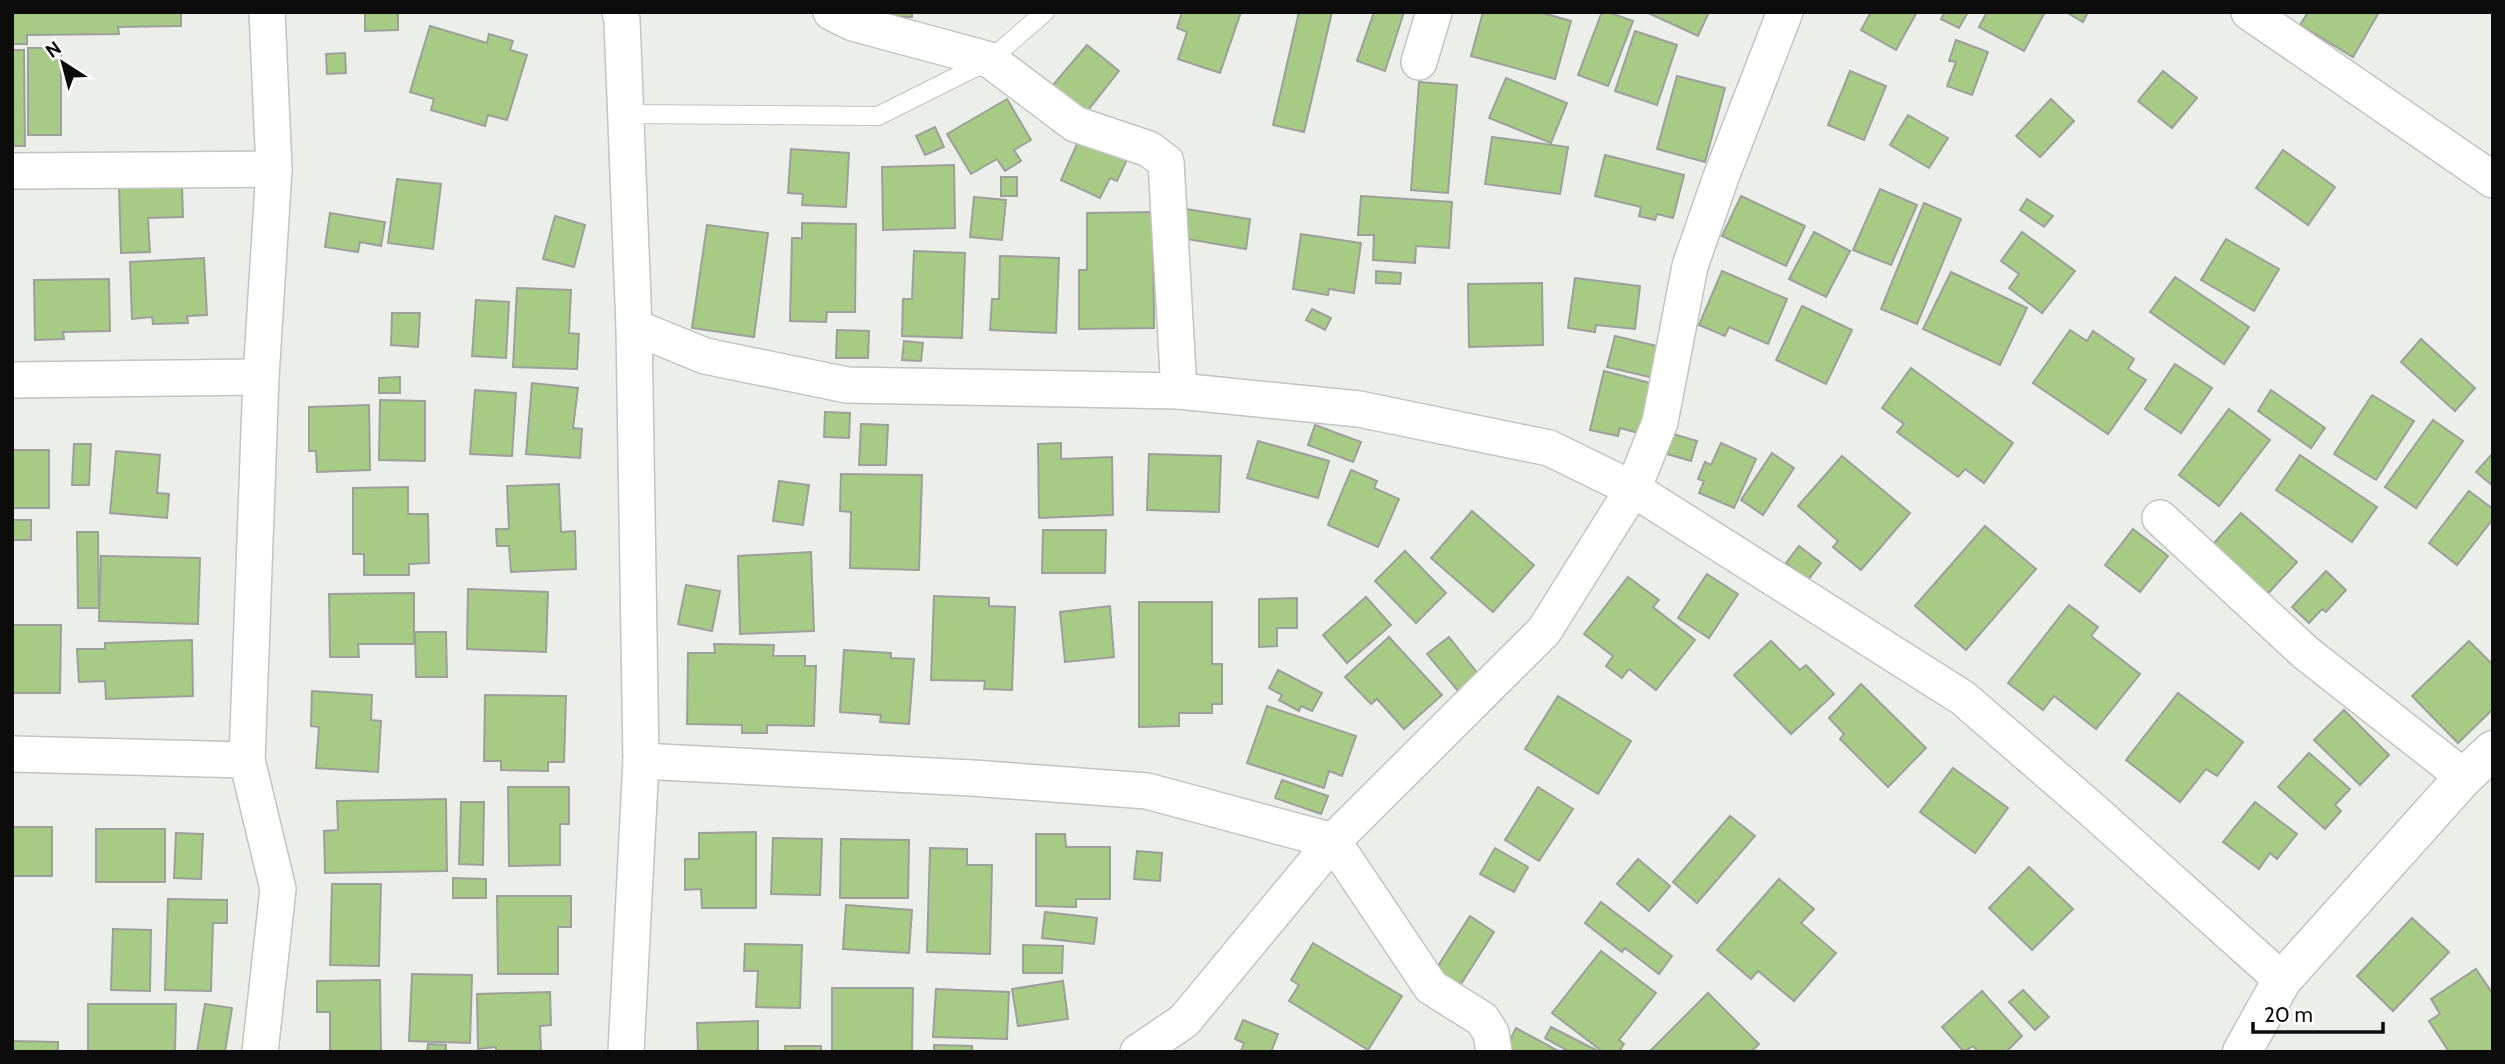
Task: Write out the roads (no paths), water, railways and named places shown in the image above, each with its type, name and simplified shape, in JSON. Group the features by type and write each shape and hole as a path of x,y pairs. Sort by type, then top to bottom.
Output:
{"street":[{"path":"260,1052 278,889 247,760 261,377 274,169 267,12"},
{"path":"620,12 634,327 641,761 626,1052"},
{"path":"831,12 853,23 990,60 1075,124 1149,149 1166,162 1179,391"},
{"path":"1419,62 1434,12"},
{"path":"1138,1052 1184,1021 1333,841 1544,631 1633,489 1660,422 1690,266 1721,177 1785,12"},
{"path":"2249,12 2493,180"},
{"path":"12,171 274,169"},
{"path":"634,327 705,356 848,385 1179,391 1359,409 1549,448 1633,489 1963,698 2090,807 2282,980"},
{"path":"12,380 261,377"},
{"path":"2160,519 2306,653 2464,777"},
{"path":"2242,1052 2282,980 2464,777 2493,750"},
{"path":"12,754 247,760"},
{"path":"641,761 972,778 1147,791 1333,841 1431,988 1482,1019 1491,1033 1494,1052"}],"lane":[{"path":"626,114 878,116 990,60 1045,12"}]}
